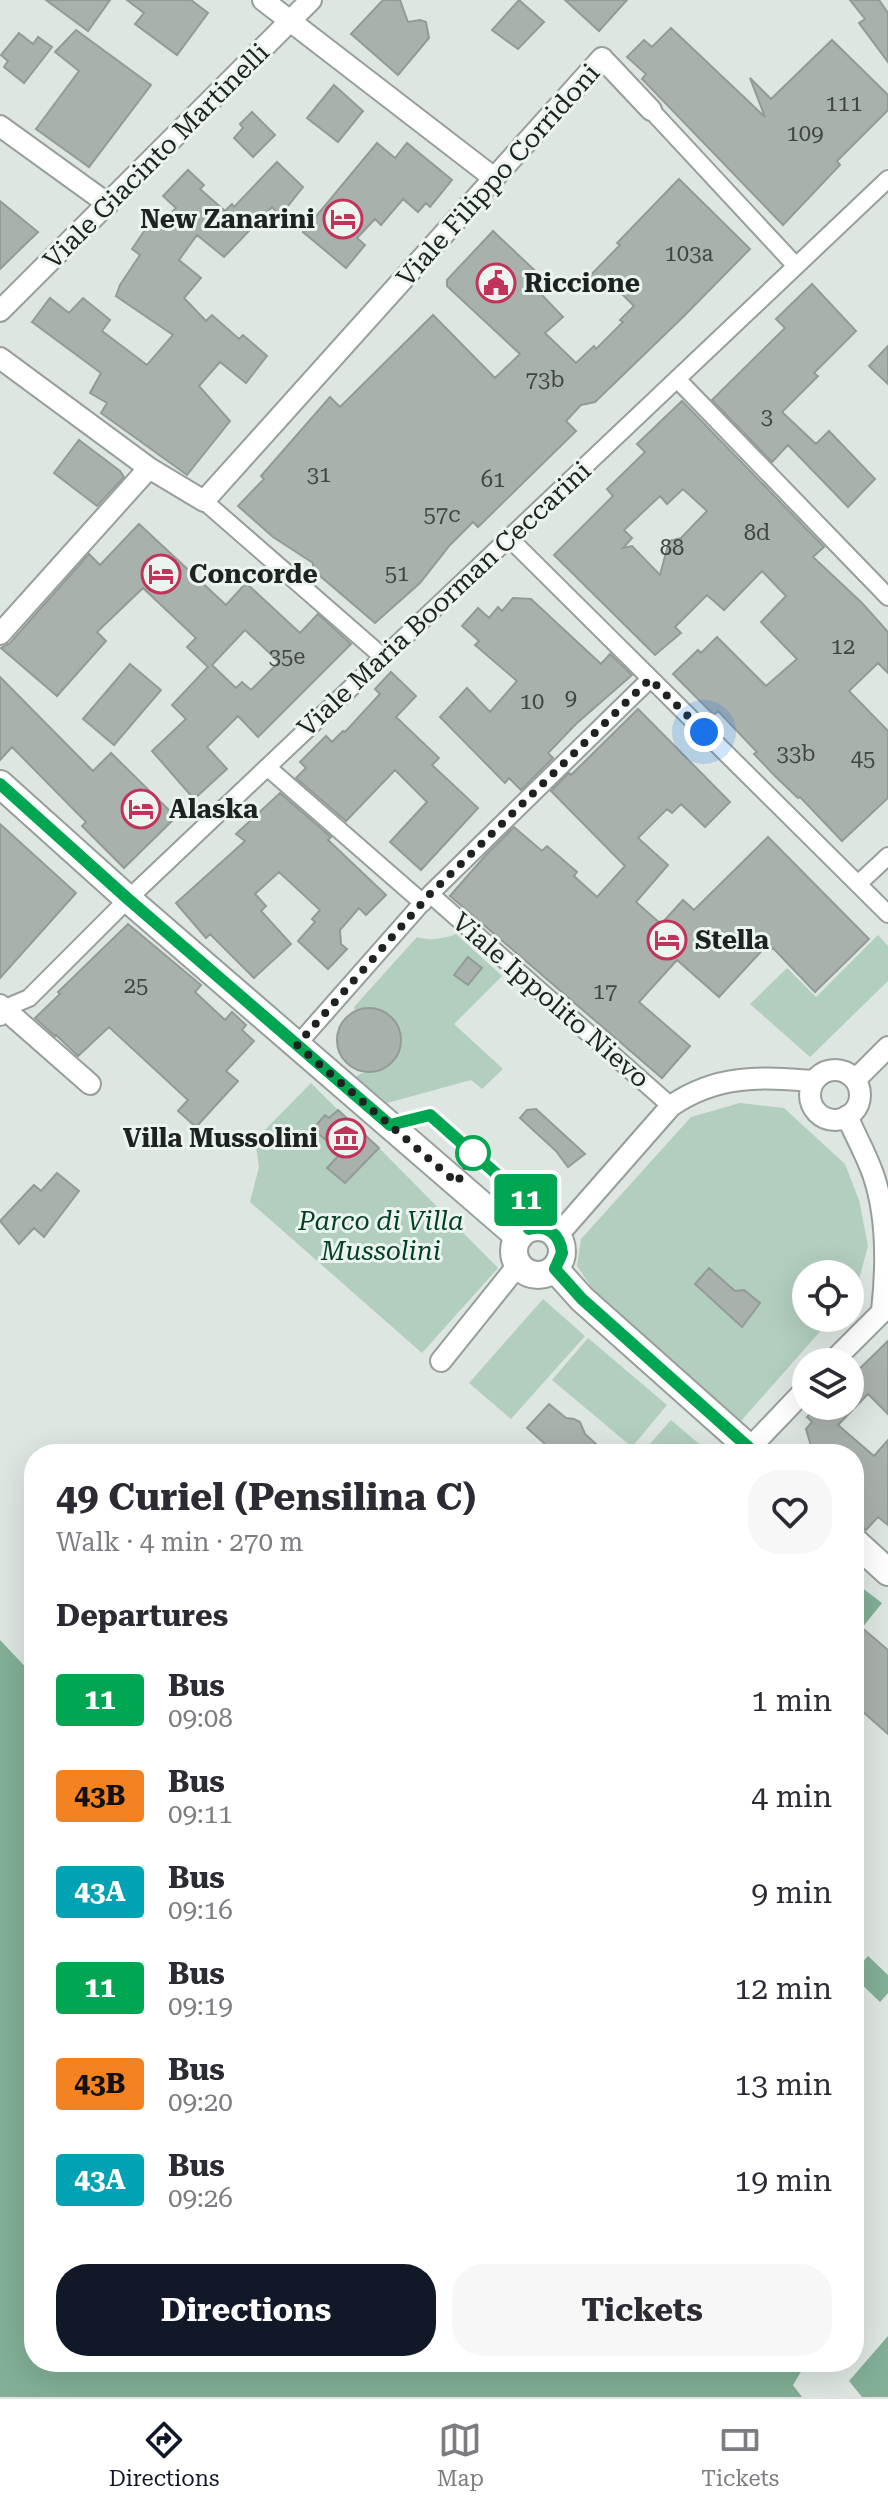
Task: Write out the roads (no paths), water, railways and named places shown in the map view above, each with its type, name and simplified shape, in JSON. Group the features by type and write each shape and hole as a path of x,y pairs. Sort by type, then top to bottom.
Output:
{"street":[{"path":"263,0 494,178"},
{"name":"Viale Giacinto Martinelli","path":"0,311 311,0"},
{"name":"Viale Filippo Corridoni","path":"204,501 602,58 796,266"},
{"path":"0,126 108,204"},
{"name":"Viale Maria Boorman Ceccarini","path":"2,1011 29,998 128,899 888,179"},
{"path":"0,358 149,468 204,501 383,657"},
{"path":"677,379 888,597"},
{"path":"0,634 149,468"},
{"path":"509,538 888,914"},
{"path":"297,1045 426,898 650,679"},
{"name":"Viale Ippolito Nievo","path":"267,767 671,1106"},
{"path":"0,784 128,899 519,1237"},
{"path":"858,884 888,856"},
{"path":"2,1011 90,1084"},
{"path":"855,1080 888,1047"},
{"path":"837,1070 855,1080 860,1096 858,1104 847,1116 832,1119 819,1114 811,1103 814,1081 823,1073 837,1070"},
{"path":"557,1236 671,1106 690,1092 724,1081 768,1078 814,1081"},
{"path":"846,1348 885,1308 886,1274 883,1223 873,1175 847,1116"},
{"path":"536,1227 557,1236 562,1253 555,1269 535,1275 528,1274 518,1265 514,1251 519,1237 529,1229 536,1227"},
{"path":"441,1361 518,1265"},
{"path":"555,1269 582,1299 741,1444"},
{"path":"757,1444 792,1405"},
{"path":"864,1550 888,1572"}],"place":[{"name":"New Zanarini","path":"343,219"},
{"name":"Riccione","path":"496,283"},
{"name":"Concorde","path":"161,574"},
{"name":"Alaska","path":"141,809"},
{"name":"Stella","path":"667,940"},
{"name":"Villa Mussolini","path":"346,1138"}],"park label":[{"name":"Parco di Villa Mussolini","path":"381,1236"}]}
